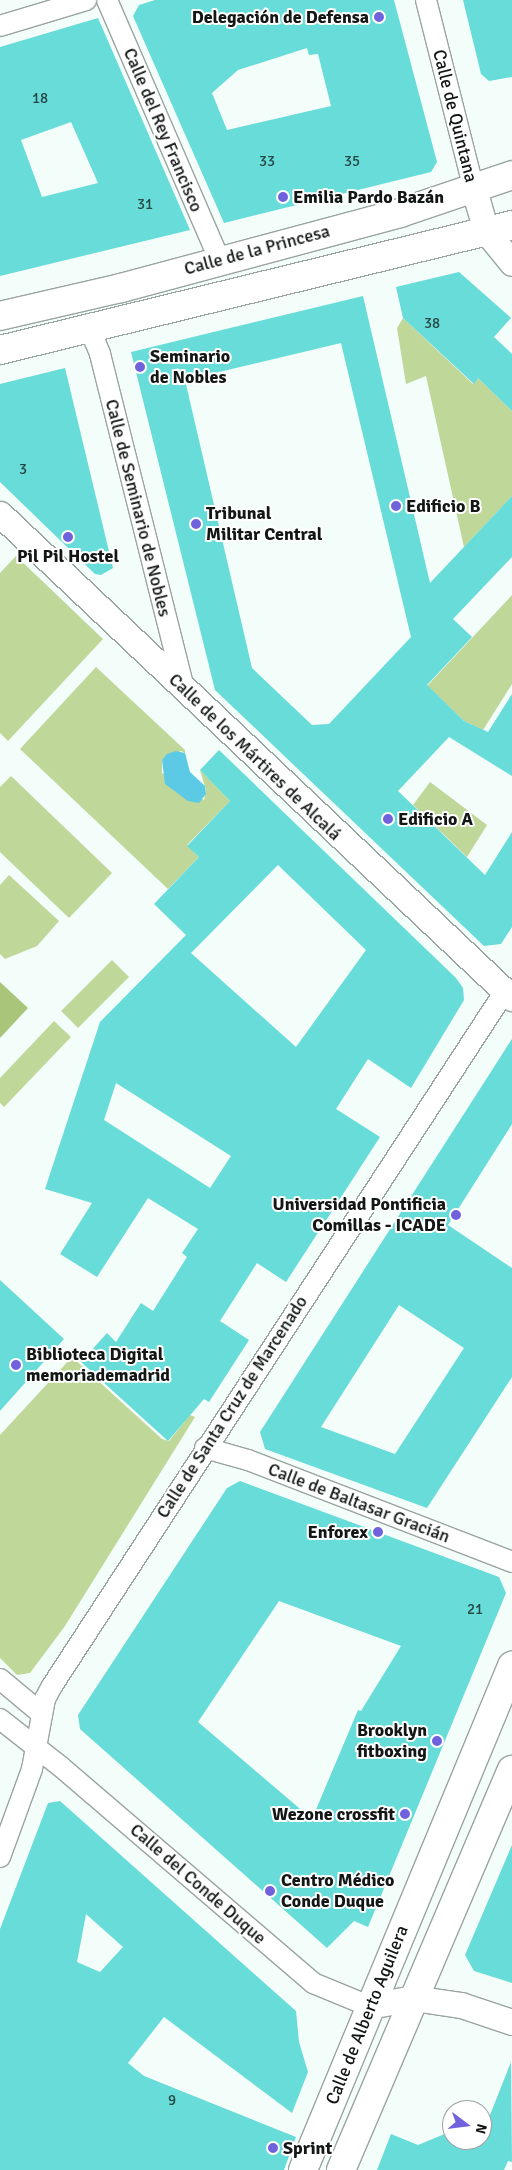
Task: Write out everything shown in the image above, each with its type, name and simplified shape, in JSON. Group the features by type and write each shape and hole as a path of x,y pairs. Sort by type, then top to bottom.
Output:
{"main road":[{"name":"Calle de la Princesa","path":"0,316 121,288 219,259 400,213 473,186 512,175"},
{"name":"Calle de la Princesa","path":"5,345 90,330 512,225"},
{"name":"Calle de Alberto Aguilera","path":"303,2170 369,2006 512,1666"},
{"name":"Calle de Alberto Aguilera","path":"341,2170 512,1770"}],"street":[{"path":"0,26 86,0"},
{"name":"Calle del Rey Francisco","path":"107,0 219,259"},
{"name":"Calle de Quintana","path":"426,0 486,231"},
{"path":"486,231 512,263"},
{"name":"Calle de Seminario de Nobles","path":"90,330 100,354 184,688"},
{"name":"Calle de los Mártires de Alcalá","path":"0,514 476,967 510,989"},
{"name":"Calle de Santa Cruz de Marcenado","path":"0,1857 28,1779 42,1714 52,1686 205,1448 510,989"},
{"name":"Calle de Baltasar Gracián","path":"205,1448 248,1460 512,1562"},
{"path":"0,1679 42,1714"},
{"name":"Calle del Conde Duque","path":"0,1719 34,1748 60,1766 314,1983 369,2006"},
{"path":"369,2006 413,1998 461,2005 503,2018"}],"green space":[{"path":"403,318 473,384 478,378 512,411 512,496 464,547 426,376 406,384 397,328"},
{"path":"16,556 103,639 8,741 0,733 0,573"},
{"path":"512,595 512,684 483,730 464,721 427,686"},
{"path":"96,667 185,750 185,753 181,751 162,760 162,773 204,800 206,790 200,770 230,801 187,845 199,857 168,889 20,749"},
{"path":"11,776 112,873 69,918 0,852 0,787"},
{"path":"430,782 487,825 467,857 413,805"},
{"path":"9,875 59,921 37,946 5,959 0,954 0,885"},
{"path":"112,960 129,977 78,1028 61,1011"},
{"path":"0,982 28,1008 0,1038"},
{"path":"54,1021 71,1037 4,1107 0,1103 0,1078"},
{"path":"72,1357 162,1439 169,1441 190,1415 195,1417 65,1626 30,1673 17,1675 0,1658 0,1435"}],"water":[{"path":"176,751 185,753 190,772 205,786 206,794 199,803 188,801 165,784 162,760 167,754"}],"building":[{"path":"155,0 394,0 437,162 431,172 224,223 133,16 139,5","holes":["307,48 309,55 318,54 331,106 227,130 212,93 238,70"]},
{"path":"463,0 512,0 512,77 489,81 481,74"},
{"path":"98,18 190,230 0,276 0,47","holes":["71,122 98,183 42,197 21,140"]},
{"path":"459,272 511,318 494,337 512,354 512,411 478,378 474,384 403,318 396,287"},
{"path":"363,296 430,583 512,496 512,557 453,619 472,637 427,685 464,721 488,732 512,694 512,776 449,737 398,791 485,875 512,832 512,927 501,944 484,946 215,690 131,352","holes":["341,343 411,637 329,724 312,725 252,668 185,380"]},
{"path":"65,368 113,568 101,575 95,574 0,482 0,384"},
{"path":"219,750 456,978 463,988 464,1000 411,1088 368,1059 336,1109 380,1137 286,1282 257,1263 220,1321 249,1340 209,1402 204,1399 168,1441 81,1362 107,1333 116,1342 141,1303 153,1311 187,1257 182,1253 198,1229 148,1198 97,1277 60,1254 92,1203 45,1189 100,1022 186,935 154,904 199,857 187,846 230,801 200,770","holes":["278,865 366,950 296,1047 191,953","116,1083 231,1156 210,1188 104,1120"]},
{"name":"Universidad Pontificia Comillas - ICADE","path":"512,1039 512,1124 448,1225 512,1268 512,1377 427,1508 265,1449 260,1432","holes":["399,1305 464,1348 395,1454 321,1427"]},
{"path":"0,1280 64,1339 0,1411"},
{"path":"240,1481 499,1577 506,1593 368,1927 354,1921 327,1948 80,1729 78,1715 227,1488","holes":["279,1601 401,1646 361,1711 358,1710 312,1819 198,1722"]},
{"path":"60,1801 296,2011 299,2042 308,2072 292,2113 164,2017 128,2063 144,2076 296,2137 284,2170 0,2170 0,1929 48,1803","holes":["86,1914 123,1947 100,1972 77,1962"]},
{"path":"512,1845 512,1983 474,1971 465,1955"},
{"path":"511,2062 512,2162 508,2161 504,2170 377,2170 391,2134 418,2145 442,2135 442,2150 492,2150 492,2110"}],"place":[{"name":"Delegación de Defensa","path":"379,17"},
{"name":"Emilia Pardo Bazán","path":"283,197"},
{"name":"Seminario de Nobles","path":"140,367"},
{"name":"Edificio B","path":"396,506"},
{"name":"Tribunal Militar Central","path":"196,524"},
{"name":"Pil Pil Hostel","path":"68,537"},
{"name":"Edificio A","path":"388,819"},
{"name":"Universidad Pontificia Comillas - ICADE","path":"456,1215"},
{"name":"Biblioteca Digital memoriademadrid","path":"16,1365"},
{"name":"Enforex","path":"378,1532"},
{"name":"Brooklyn fitboxing","path":"437,1741"},
{"name":"Wezone crossfit","path":"405,1814"},
{"name":"Centro Médico Conde Duque","path":"270,1891"},
{"name":"Sprint","path":"273,2148"}]}
